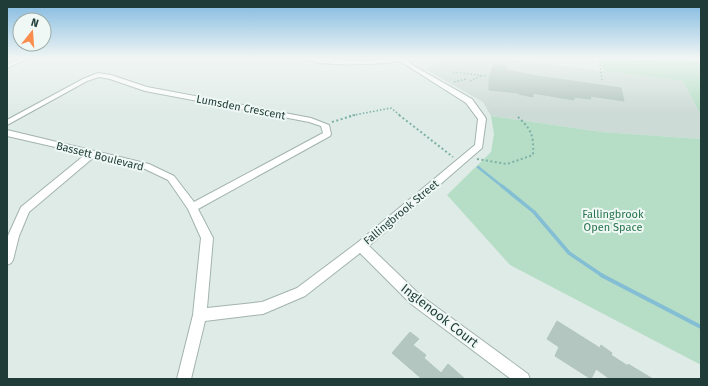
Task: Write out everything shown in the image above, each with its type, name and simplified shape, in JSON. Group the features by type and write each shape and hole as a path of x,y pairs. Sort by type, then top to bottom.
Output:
{"street":[{"name":"Lumsden Crescent","path":"98,76 111,77 145,89 311,120 325,124"},
{"name":"Lumsden Crescent","path":"7,123 85,80 98,76"},
{"name":"Fallingbrook Street","path":"200,315 263,308 301,292 362,246 479,146 482,119 469,101 429,76"},
{"path":"192,208 327,134 325,124"},
{"name":"Bassett Boulevard","path":"7,133 146,166 171,178 192,208 207,238 200,315 184,379"},
{"path":"7,260 12,236 25,210 92,154"},
{"name":"Inglenook Court","path":"362,246 415,299 523,379"}],"path":[{"path":"470,81 482,76"},
{"path":"601,76 602,80"},
{"path":"325,124 347,116 391,108 463,160 507,164 533,155 534,142 531,129 516,115"}],"shaded area":[{"path":"437,76 644,76 683,81 701,115 701,139 602,132 491,116 483,102"}],"green space":[{"path":"644,76 701,76 701,115 683,81"},
{"name":"Fallingbrook Open Space","path":"491,116 602,132 701,139 701,365 510,265 447,195 491,152 494,134"}],"building":[{"path":"490,76 537,76 621,88 624,101 590,96 591,99 574,97 574,100 533,93 533,97 519,93 489,90"},
{"path":"557,321 600,348 601,345 612,353 611,355 653,379 610,379 596,369 591,379 555,356 559,347 547,339"},
{"path":"410,332 419,339 413,345 426,355 424,358 441,373 448,364 465,379 422,379 392,353"}],"waterway":[{"path":"478,167 503,187"},
{"path":"502,186 534,212 569,253 603,276"},
{"path":"601,275 701,327"}]}
